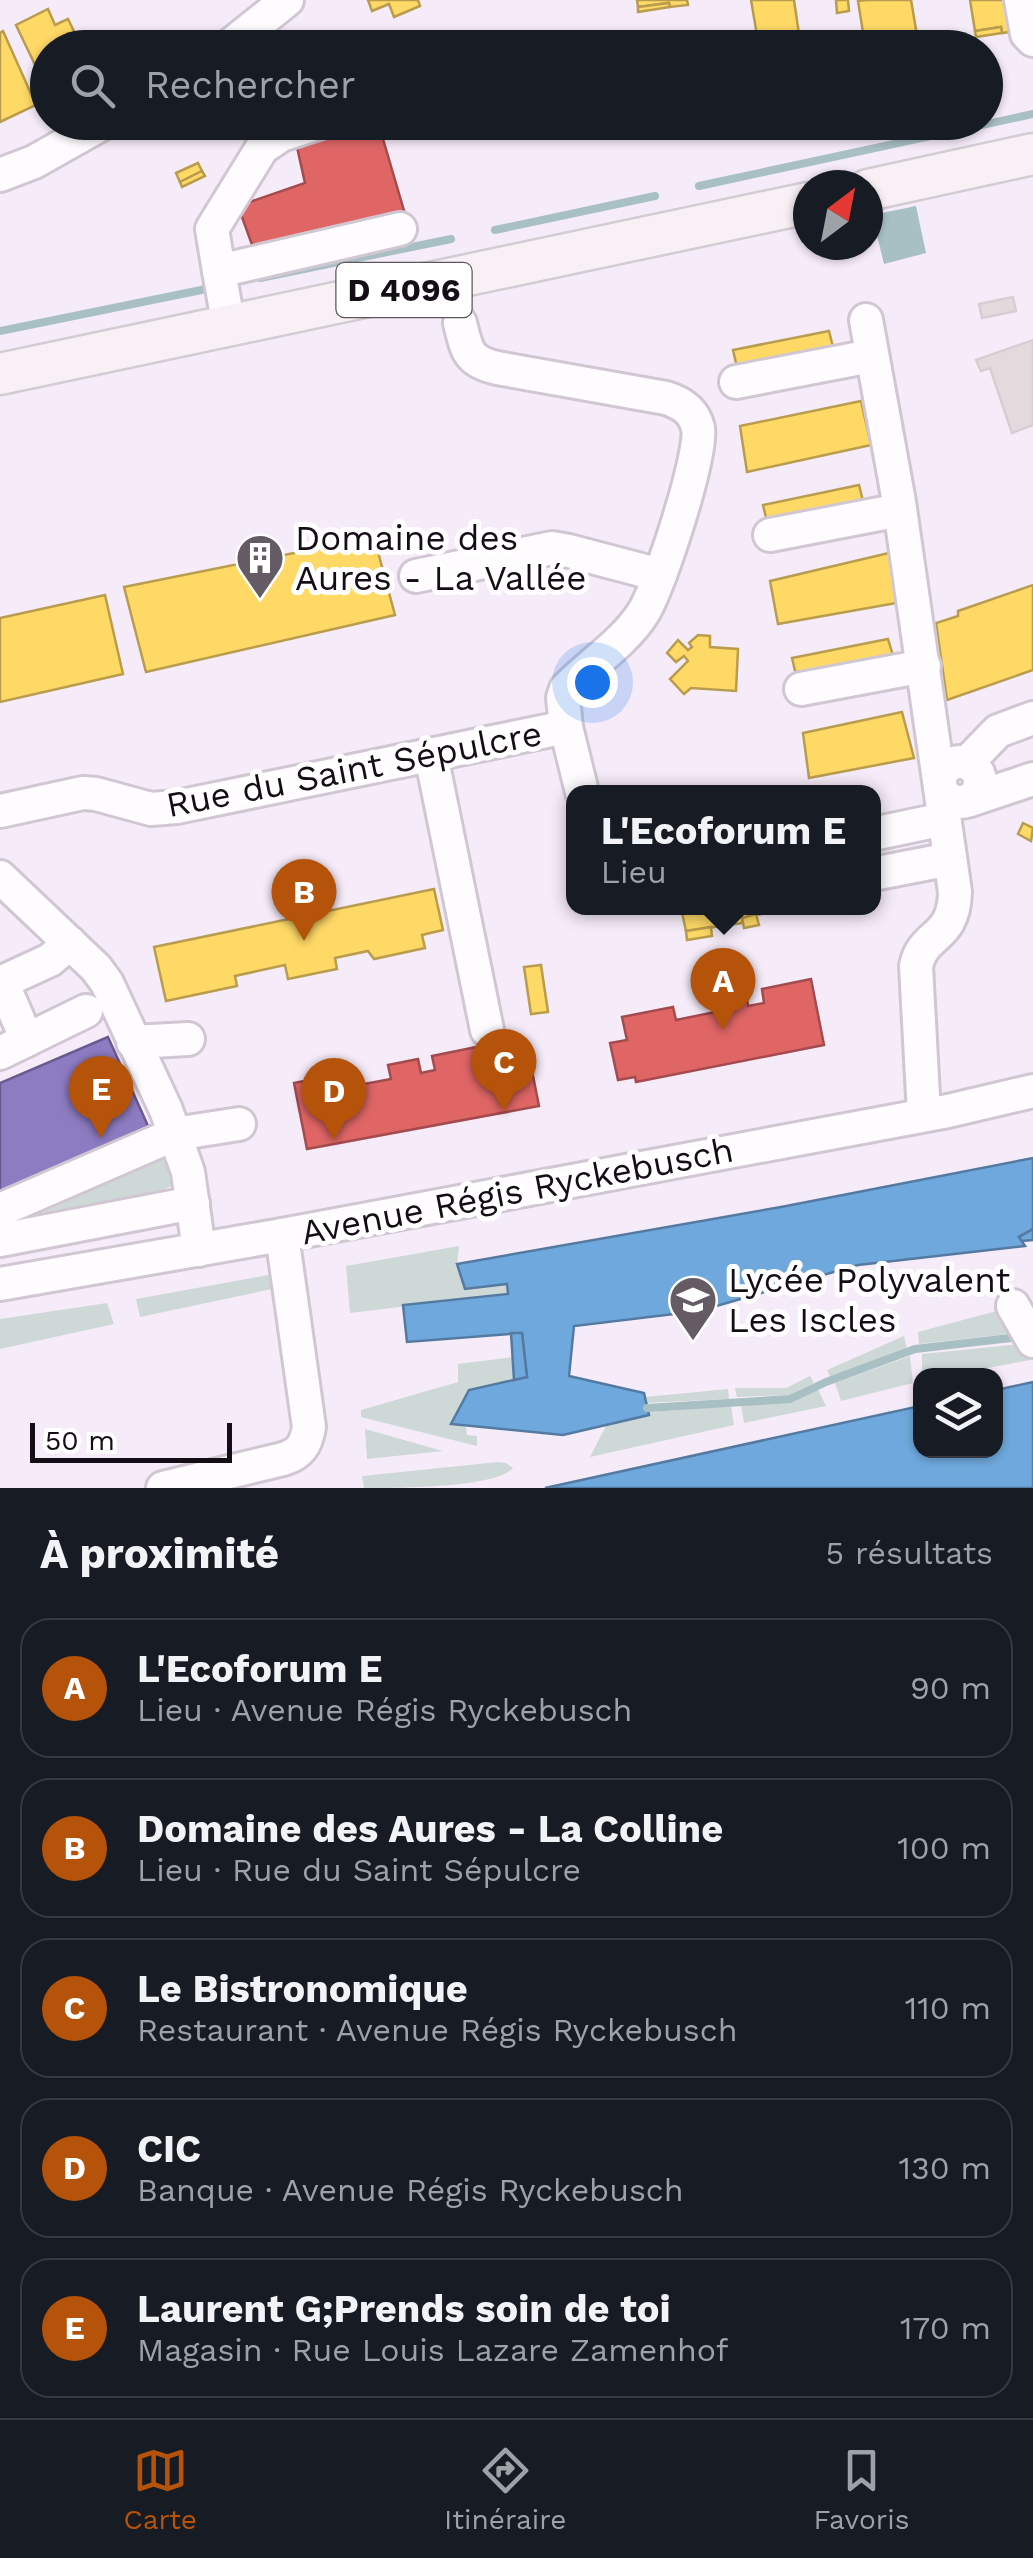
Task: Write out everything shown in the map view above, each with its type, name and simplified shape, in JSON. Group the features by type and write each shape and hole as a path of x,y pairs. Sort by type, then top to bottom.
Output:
{"main road":[{"path":"883,187 1033,154"},
{"name":"D 4096","path":"0,374 793,206"}],"street":[{"path":"250,30 287,0"},
{"path":"1021,0 1028,34 1033,40"},
{"path":"0,174 34,162 73,140"},
{"path":"229,327 212,227 257,154 275,140"},
{"path":"218,272 400,229"},
{"path":"866,320 900,510 939,784 950,800 957,802 950,859 956,892 952,917 922,951 916,966 924,1115"},
{"name":"Rue du Saint Sépulcre","path":"0,812 83,794 151,809 176,807 566,727 562,698 566,690 643,613 660,575 699,436 693,415 683,405 666,398 486,366 470,356 460,323"},
{"path":"736,382 871,356"},
{"path":"770,535 900,510"},
{"path":"416,576 552,548 660,575"},
{"path":"801,689 924,666"},
{"path":"967,763 998,732 1033,718"},
{"path":"566,727 580,785"},
{"path":"431,756 487,1030"},
{"path":"939,784 947,766 967,763 977,771 978,790 957,810"},
{"path":"881,832 957,810 1033,779"},
{"path":"881,872 950,859"},
{"path":"0,877 107,983 175,1134 188,1172 199,1250"},
{"path":"70,943 50,960 1,983 14,1046 86,1011"},
{"path":"133,1042 188,1040"},
{"name":"Avenue Régis Ryckebusch","path":"0,1284 282,1235 924,1115 1033,1091"},
{"path":"0,1210 175,1134 239,1124"},
{"path":"0,1240 193,1203"},
{"path":"163,1488 283,1459 304,1446 309,1427 282,1235"}],"shaded area":[{"path":"916,206 926,253 884,264 883,213"},
{"path":"174,1153 174,1185 24,1221"},
{"path":"459,1246 457,1264 465,1288 507,1284 508,1294 350,1313 346,1266"},
{"path":"274,1274 277,1288 140,1317 136,1299"},
{"path":"107,1303 114,1324 0,1349 0,1319"},
{"path":"1004,1309 1017,1333 919,1344 918,1332"},
{"path":"904,1336 907,1349 831,1378 827,1370"},
{"path":"1021,1344 1030,1360 987,1368 922,1368 922,1354"},
{"path":"910,1356 913,1383 841,1401 835,1383"},
{"path":"513,1357 514,1380 469,1390 452,1424 466,1427 467,1435 477,1436 477,1446 361,1417 361,1410 458,1382 458,1364"},
{"path":"810,1376 814,1383 790,1395 737,1397 735,1388 786,1388"},
{"path":"728,1389 729,1399 646,1403 645,1397"},
{"path":"818,1389 826,1406 744,1423 741,1405 789,1402"},
{"path":"731,1406 734,1425 590,1457 607,1424 648,1416 648,1412"},
{"path":"365,1429 443,1451 367,1459"},
{"path":"498,1462 513,1468 487,1480 444,1486 364,1488 362,1476"}],"building: Logements":[{"path":"368,0 418,0 420,6 394,17 389,4 372,11"},
{"path":"637,0 687,0 688,5 638,7"},
{"path":"751,0 794,0 798,30 756,30"},
{"path":"836,0 848,0 849,11 837,13"},
{"path":"911,0 916,30 863,30 858,1"},
{"path":"970,0 1013,0 1017,31 1003,33 1001,27 975,30"},
{"path":"669,3 670,7 638,12 638,7"},
{"path":"48,9 55,25 68,19 73,30 30,30 30,54 16,25"},
{"path":"3,31 30,92 30,108 0,122"},
{"path":"198,163 202,171 180,182 176,173"},
{"path":"202,171 205,176 182,187 180,182"},
{"path":"829,331 834,351 738,372 733,350"},
{"path":"861,401 871,445 747,472 740,426"},
{"path":"859,485 864,505 768,526 763,505"},
{"name":"Domaine des Aures - La Vallée","path":"374,537 395,615 146,672 124,587"},
{"path":"893,552 902,602 778,624 770,581"},
{"path":"1033,585 1033,670 947,700 936,623 958,616 958,611"},
{"path":"105,595 123,674 0,702 0,618"},
{"path":"698,635 710,636 710,647 738,649 736,691 691,688 684,694 670,679 688,661 684,656 676,662 667,653 678,640 688,650 692,647 689,643"},
{"path":"888,639 894,659 797,679 792,658"},
{"path":"902,712 914,758 809,778 803,733"},
{"path":"1023,823 1033,828 1031,841 1018,834"},
{"path":"434,889 443,930 422,935 425,948 374,959 368,951 335,958 337,969 288,979 285,965 235,976 237,986 166,1001 154,947"},
{"path":"683,915 756,915 742,918 743,923 686,931"},
{"path":"756,915 759,925 744,928 742,918"},
{"path":"711,927 712,936 687,940 686,931"},
{"path":"541,965 548,1012 531,1014 524,967"}],"building: Commerces":[{"path":"295,140 383,140 405,214 255,253 238,206 305,183"},
{"path":"811,979 824,1045 636,1082 635,1077 618,1080 610,1043 627,1040 622,1017 673,1007 676,1020 720,1011 717,998 746,992 748,1006 764,1003 762,989"},
{"path":"496,1043 500,1061 529,1056 539,1106 307,1149 294,1083 345,1073 348,1087 391,1079 388,1065 418,1059 421,1073 435,1070 432,1056"}],"building: Bureaux":[{"path":"108,1037 148,1126 0,1194 0,1083"}],"building: Écoles":[{"path":"1033,1158 1033,1229 1019,1237 1025,1246 858,1265 699,1311 574,1326 569,1376 644,1393 649,1415 563,1435 451,1424 469,1390 527,1377 522,1333 407,1342 403,1305 508,1294 507,1284 465,1289 457,1264"},
{"path":"1033,1229 1033,1240 1022,1241 1019,1237"},
{"path":"511,1333 522,1333 527,1377 514,1380"},
{"path":"1033,1382 1033,1488 545,1488 913,1408 913,1458 1003,1458 1003,1388"}],"building: Autres":[{"path":"1013,297 1016,311 982,318 979,304"},
{"path":"1033,340 1033,425 1012,433 990,368 981,371 976,360"}],"waterway":[{"path":"1003,120 1033,114"},
{"path":"699,186 912,140"},
{"path":"495,230 655,196"},
{"path":"260,278 451,239"},
{"path":"0,331 216,287"},
{"path":"647,1408 790,1399 915,1349 1019,1337"}],"place":[{"name":"Domaine des Aures - La Vallée","path":"260,600"},
{"name":"Domaine des Aures - La Colline","path":"304,941"},
{"name":"L'Ecoforum E","path":"723,1030"},
{"name":"Le Bistronomique","path":"504,1111"},
{"name":"Laurent G;Prends soin de toi","path":"101,1138"},
{"name":"CIC","path":"334,1140"},
{"name":"Lycée Polyvalent Les Iscles","path":"693,1342"}]}
